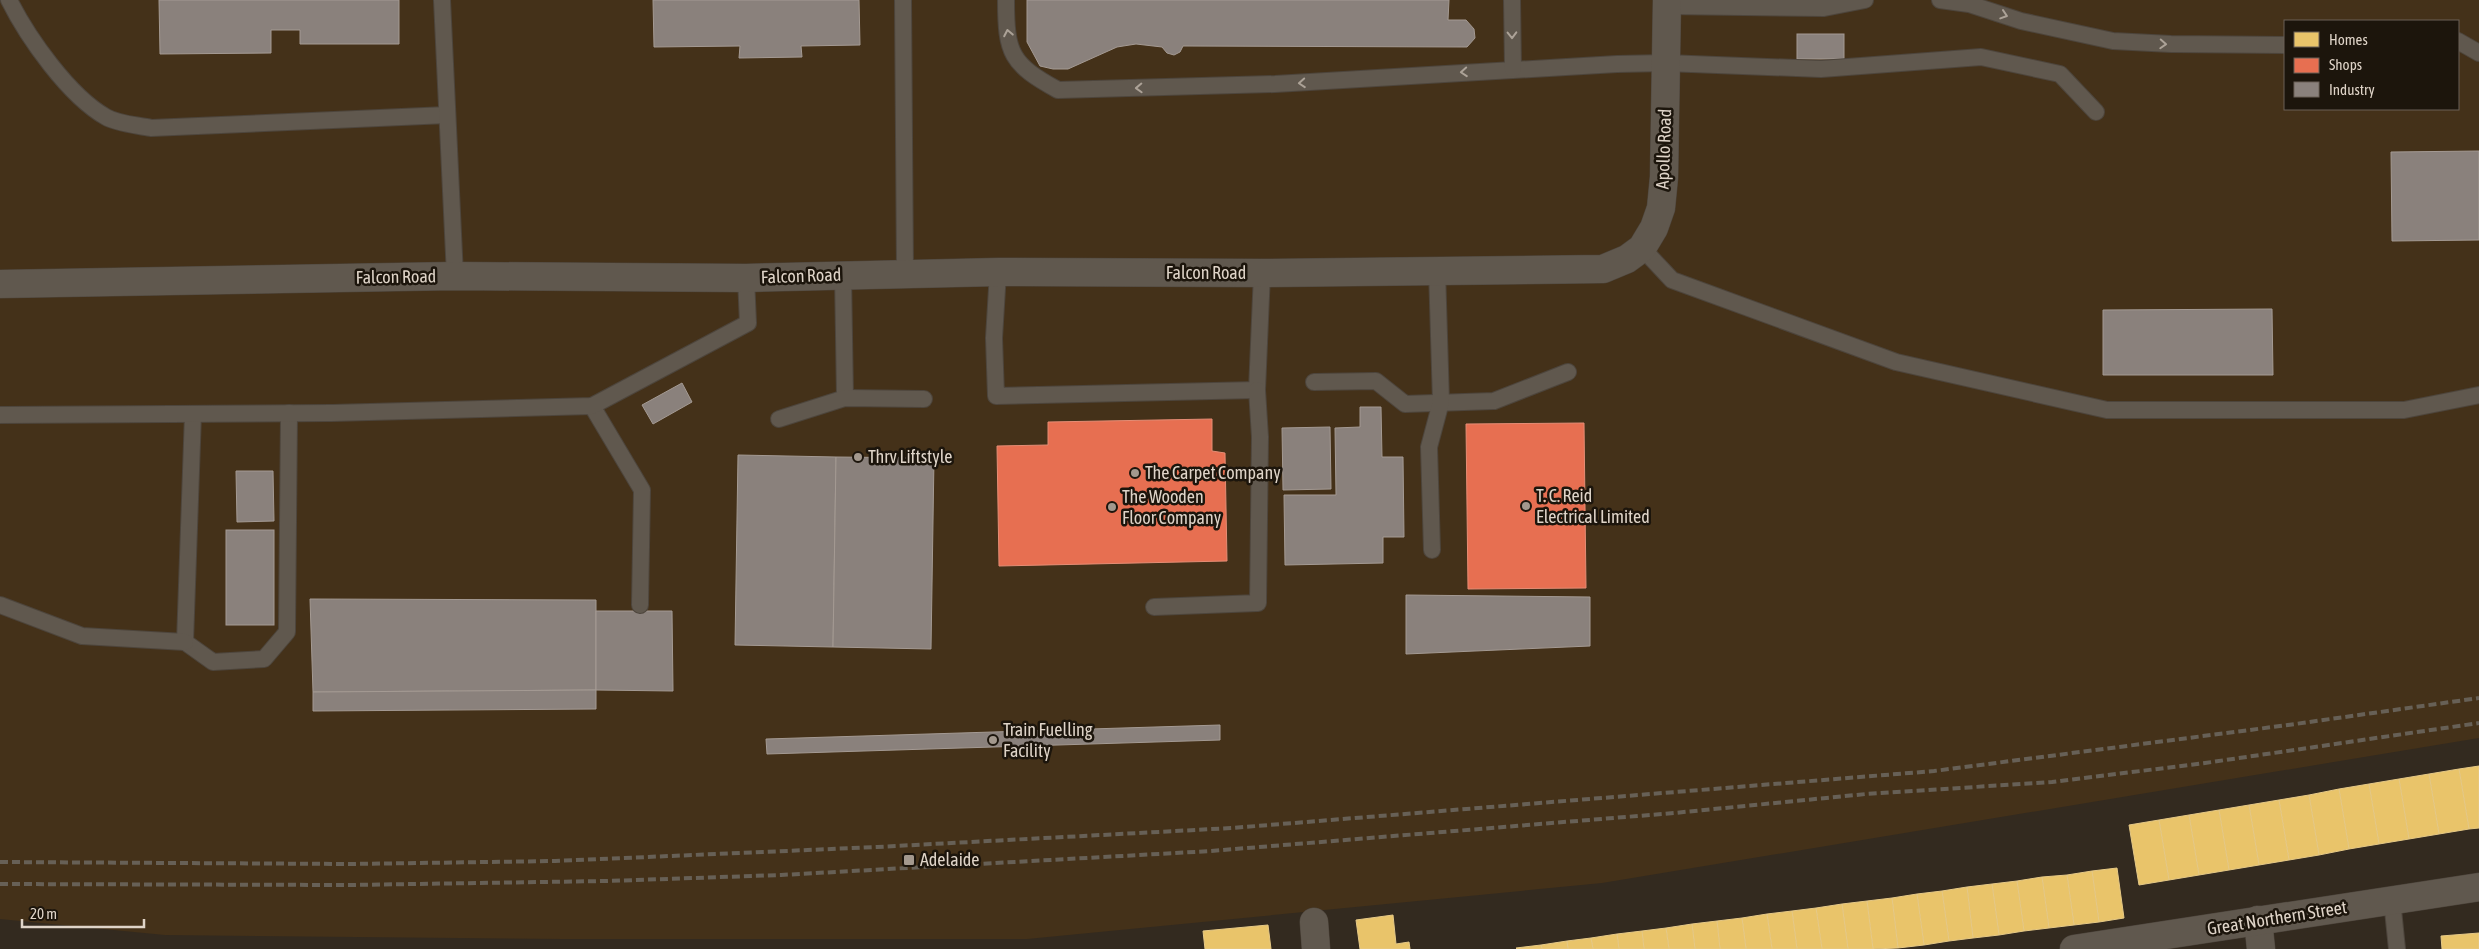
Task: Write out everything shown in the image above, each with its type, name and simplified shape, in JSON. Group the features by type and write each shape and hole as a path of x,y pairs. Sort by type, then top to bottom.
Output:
{"street":[{"name":"Apollo Road","path":"1602,269 1627,260 1642,248 1654,228 1661,208 1664,177 1667,3"},
{"name":"Falcon Road","path":"0,284 455,276 746,278 998,272 1262,273 1602,269"},
{"name":"Great Northern Street","path":"2074,949 2137,944 2258,920 2479,887"},
{"path":"2258,920 2261,949"},
{"path":"1314,922 1316,949"}],"lane":[{"path":"9,0 24,29 50,63 80,97 107,118 151,128 447,115"},
{"path":"442,0 455,276"},
{"path":"903,0 905,274"},
{"path":"1006,0 1006,27 1012,55 1032,76 1058,90 1275,84 1512,69 1666,63 1821,69 1980,57 2060,74 2096,112"},
{"path":"1512,0 1512,69"},
{"path":"1667,3 1824,8 1865,0"},
{"path":"1940,0 1969,4 2021,21 2113,41 2171,44 2284,44"},
{"path":"2459,42 2479,53"},
{"path":"1642,248 1672,280 1896,362 2107,410 2404,410 2479,395"},
{"path":"1432,550 1430,447 1441,402 1437,270"},
{"path":"998,272 994,338 996,396 1257,390"},
{"path":"1154,607 1258,603 1260,437 1257,390 1262,273"},
{"path":"843,275 845,398"},
{"path":"0,415 289,413 592,406 748,323 746,278"},
{"path":"1314,382 1376,382 1405,404 1494,401 1568,372"},
{"path":"779,419 845,398 924,399"},
{"path":"592,406 642,490 640,605"},
{"path":"0,605 82,636 185,642 213,662 264,659 287,632 289,413"},
{"path":"185,642 193,414"},
{"path":"2392,900 2397,949"}],"shaded area":[{"path":"0,0 2479,0 2479,738 1602,883 1027,939 564,939 165,935 0,919"}],"building: Homes":[{"path":"2479,766 2479,828 2469,829 2459,769"},
{"path":"2459,769 2469,829 2439,834 2429,774"},
{"path":"2429,774 2439,834 2409,839 2399,779"},
{"path":"2399,779 2409,839 2379,844 2369,784"},
{"path":"2369,784 2379,844 2349,849 2339,789"},
{"path":"2339,789 2349,849 2319,855 2309,795"},
{"path":"2309,795 2319,855 2289,860 2279,800"},
{"path":"2279,800 2289,860 2259,865 2249,805"},
{"path":"2249,805 2259,865 2229,870 2219,810"},
{"path":"2219,810 2229,870 2199,875 2189,815"},
{"path":"2189,815 2199,875 2169,880 2159,820"},
{"path":"2159,820 2169,880 2139,885 2129,825"},
{"path":"2117,868 2124,918 2099,922 2092,871"},
{"path":"2092,871 2099,922 2074,925 2067,875"},
{"path":"2067,875 2074,925 2049,928 2042,877"},
{"path":"2042,877 2049,928 2024,931 2017,881"},
{"path":"2017,881 2024,931 1999,935 1992,884"},
{"path":"1992,884 1999,935 1973,938 1967,887"},
{"path":"1967,887 1973,938 1949,941 1942,891"},
{"path":"1942,891 1949,941 1924,945 1917,894"},
{"path":"1917,894 1924,945 1898,948 1892,898"},
{"path":"1892,898 1898,948 1873,949 1867,901"},
{"path":"1867,901 1873,949 1848,949 1842,904"},
{"path":"1842,904 1848,949 1822,949 1816,908"},
{"path":"1816,908 1822,949 1797,949 1792,911"},
{"path":"1792,911 1797,949 1772,949 1767,914"},
{"path":"1767,914 1772,949 1746,949 1742,918"},
{"path":"1393,915 1396,944 1409,942 1410,949 1360,949 1356,920"},
{"path":"1742,918 1746,949 1720,949 1717,921"},
{"path":"1717,921 1720,949 1695,949 1692,924"},
{"path":"1692,924 1695,949 1669,949 1666,928"},
{"path":"1268,925 1271,949 1205,949 1203,931"},
{"path":"1666,928 1669,949 1644,949 1642,931"},
{"path":"1642,931 1644,949 1619,949 1617,934"},
{"path":"2479,933 2479,949 2442,949 2441,936"},
{"path":"1617,934 1619,949 1593,949 1591,938"},
{"path":"1591,938 1593,949 1568,949 1567,941"},
{"path":"1567,941 1568,949 1542,949 1541,945"},
{"path":"1541,945 1542,949 1516,948"}],"building: Shops":[{"name":"The Wooden Floor Company","path":"1212,419 1212,451 1225,453 1227,561 999,566 997,446 1048,445 1048,422"},
{"name":"T. C. Reid Electrical Limited","path":"1584,423 1586,588 1468,589 1466,424"}],"building: Industry":[{"path":"159,0 399,0 399,44 300,44 300,30 271,30 271,53 160,54"},
{"path":"653,0 859,0 860,45 801,46 802,57 739,58 740,46 654,47"},
{"path":"1027,0 1449,0 1448,20 1466,20 1474,29 1475,38 1467,47 1183,46 1180,52 1174,55 1167,53 1162,47 1136,44 1117,47 1068,69 1053,69 1040,66 1027,42"},
{"path":"1797,34 1844,34 1844,59 1797,59"},
{"path":"2479,151 2479,240 2392,241 2391,152"},
{"path":"2272,309 2273,375 2103,375 2103,310"},
{"path":"682,383 692,402 653,424 642,405"},
{"path":"1360,407 1381,407 1382,457 1403,457 1404,537 1383,537 1383,563 1285,565 1284,495 1336,495 1335,428 1360,427"},
{"path":"1330,427 1331,489 1283,490 1282,428"},
{"path":"738,455 836,457 833,647 735,645"},
{"path":"836,457 934,458 931,649 833,647"},
{"path":"236,471 273,471 274,521 237,522"},
{"path":"226,530 274,530 274,625 226,625"},
{"path":"1406,595 1590,597 1590,646 1406,654"},
{"path":"310,599 596,600 596,690 313,692"},
{"path":"596,611 672,611 673,691 596,690"},
{"path":"596,690 596,709 313,711 313,692"},
{"name":"Train Fuelling Facility","path":"1220,725 1220,740 767,754 766,739"}],"railway":[{"path":"0,862 351,864 555,861 877,847 1232,828 1934,771 2479,698"},
{"path":"0,884 351,885 607,881 781,875 1211,851 1674,813 1866,794 2052,782 2205,763 2479,723"}],"place":[{"name":"Thrv Liftstyle","path":"858,457"},
{"name":"The Carpet Company","path":"1135,473"},
{"name":"T. C. Reid Electrical Limited","path":"1526,506"},
{"name":"The Wooden Floor Company","path":"1112,507"},
{"name":"Train Fuelling Facility","path":"993,740"},
{"name":"Adelaide","path":"909,860"}]}
